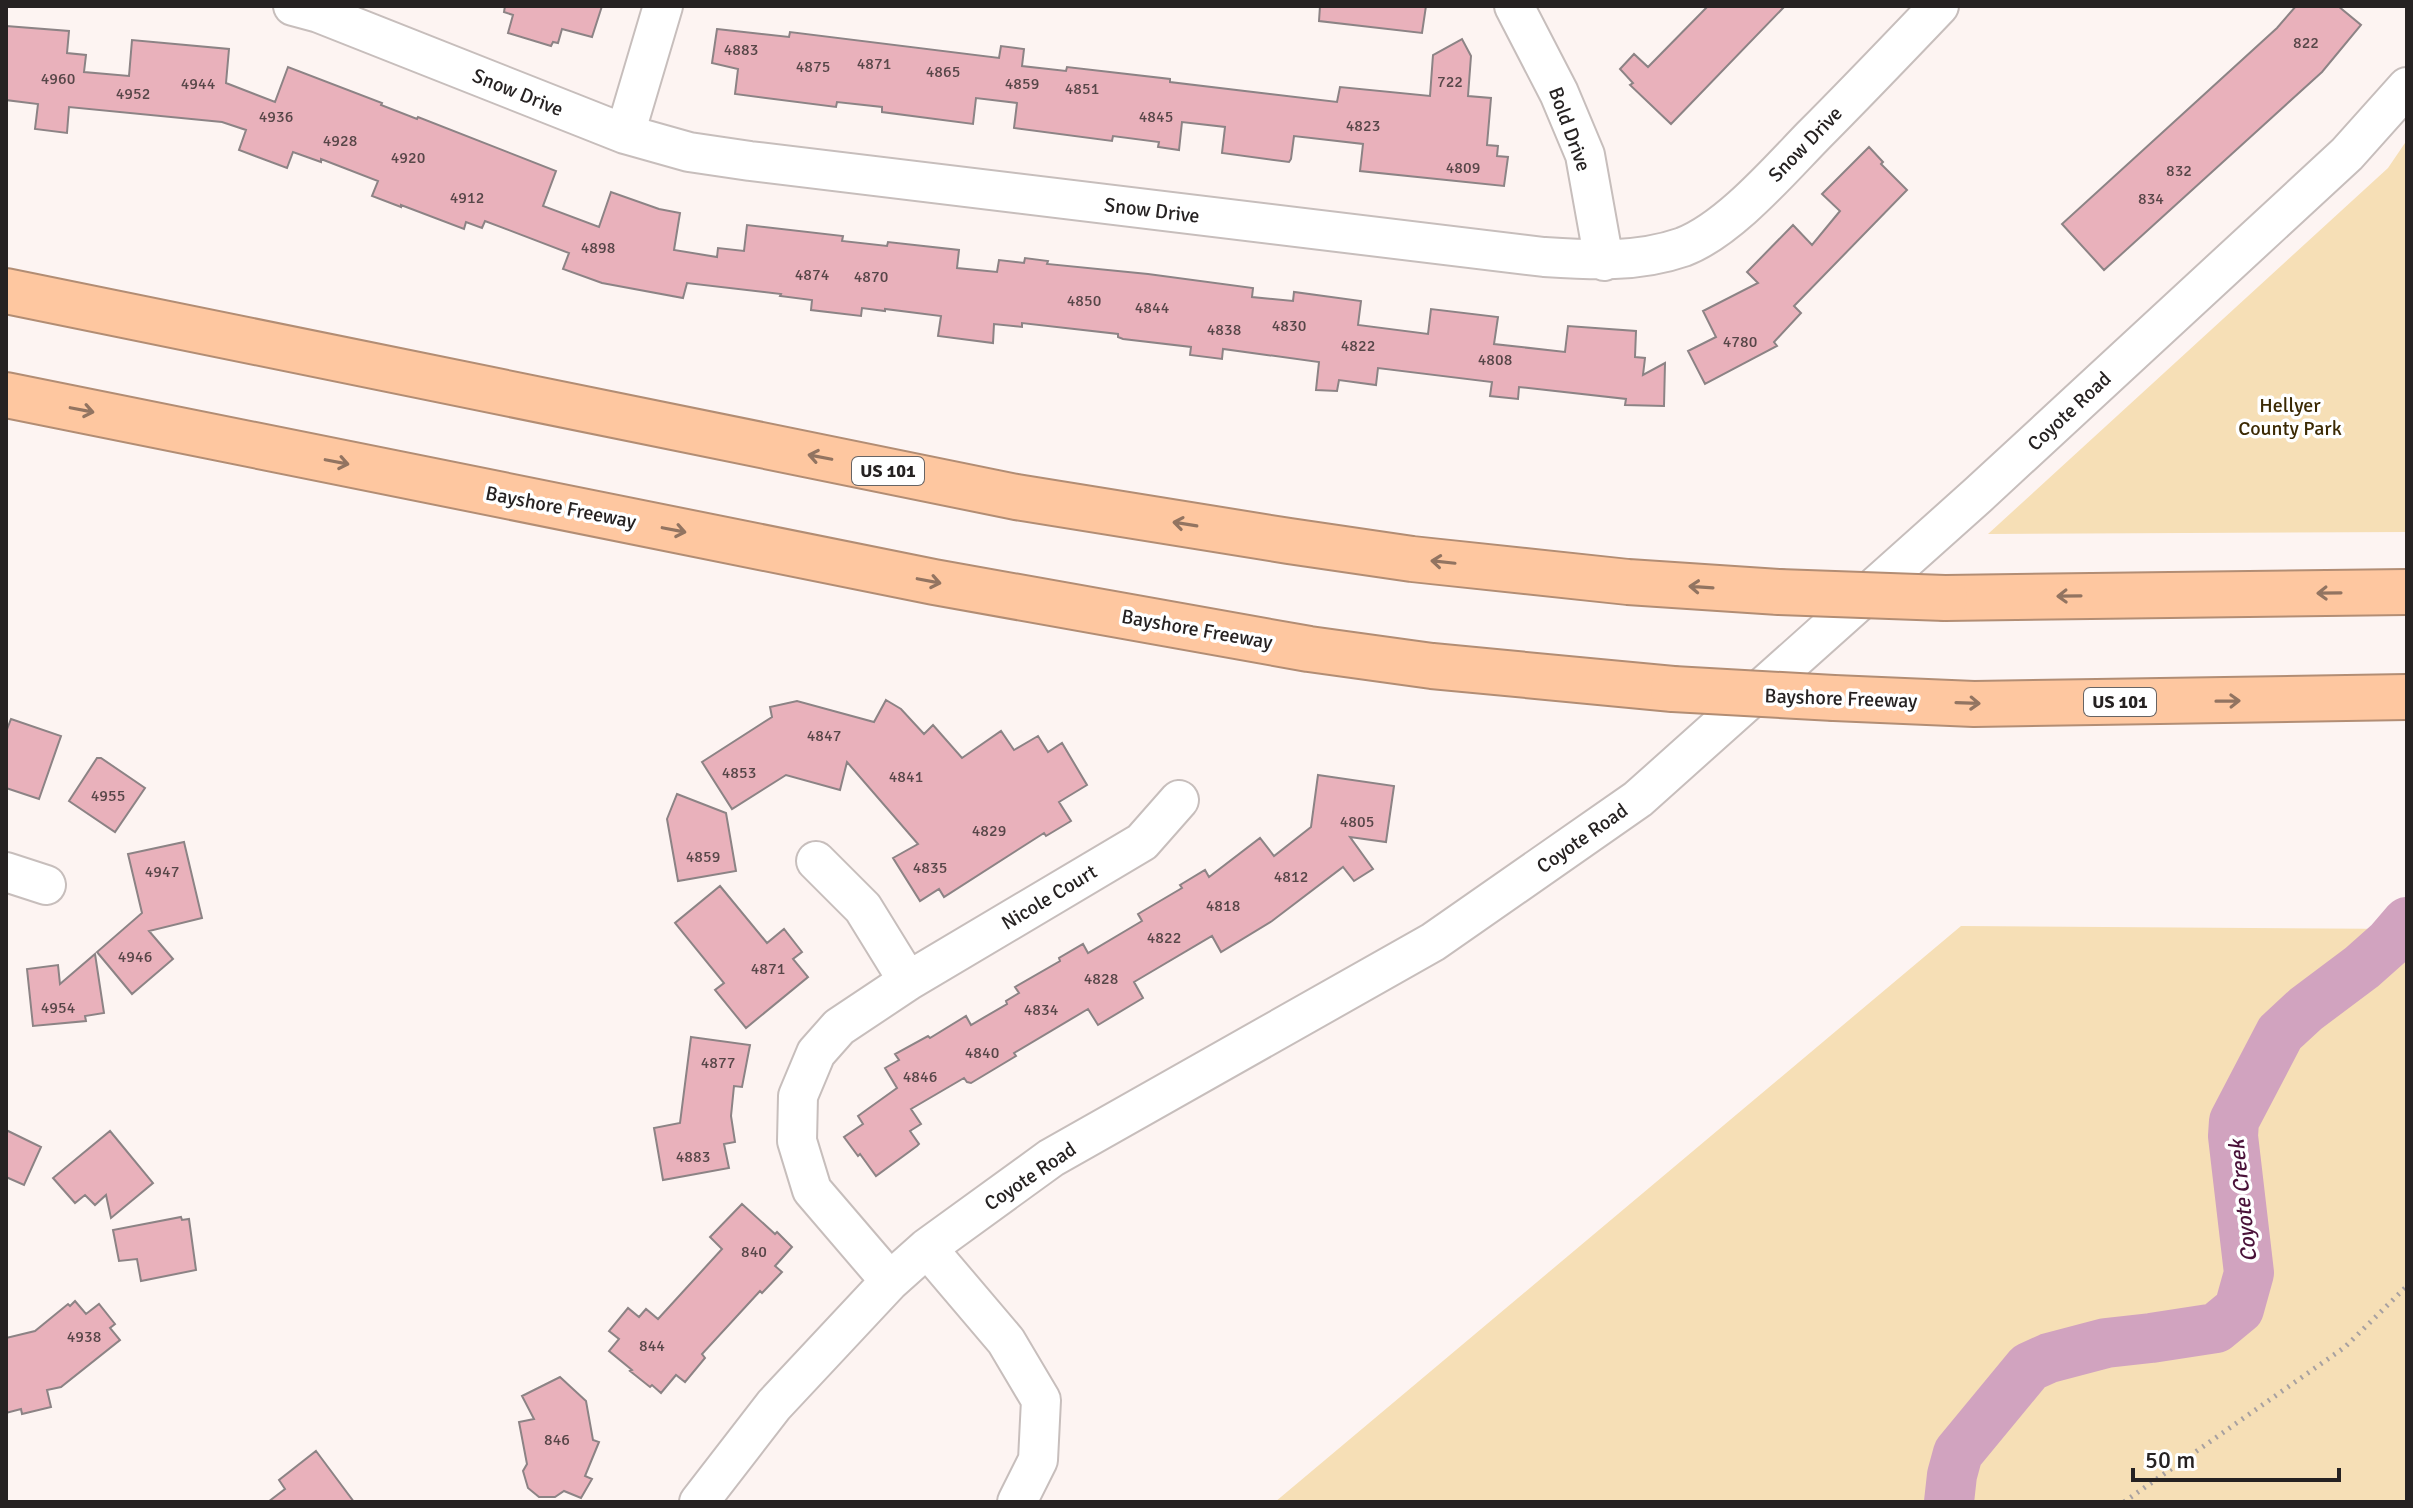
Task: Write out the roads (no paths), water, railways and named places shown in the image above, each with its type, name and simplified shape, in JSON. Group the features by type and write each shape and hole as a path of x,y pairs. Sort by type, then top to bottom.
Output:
{"highway":[{"name":"US 101","path":"6,291 1016,497 1412,559 1628,582 1945,598 2407,592"},
{"name":"Bayshore Freeway","path":"6,395 934,582 1309,649 1432,666 1673,689 1974,704 2407,697"}],"street":[{"path":"625,134 663,6"},
{"name":"Bold Drive","path":"1514,6 1559,93 1585,155 1604,261"},
{"name":"Snow Drive","path":"311,8 625,134 689,152 1528,255 1604,261 1637,258 1684,247 1722,224 1758,193 1939,6"},
{"name":"Coyote Road","path":"699,1502 774,1405 890,1281 927,1248 1051,1158 1433,942 1638,799 1978,495 2336,165 2407,87"},
{"name":"Nicole Court","path":"890,1281 812,1190 797,1141 798,1096 816,1053 839,1027 908,981 1142,842 1179,800"},
{"path":"816,861 863,908 908,981"},
{"path":"6,872 46,885"},
{"path":"927,1248 1006,1341 1041,1400 1038,1460 1017,1502"}],"waterway":[{"name":"Coyote Creek","path":"1949,1502 1958,1453 2029,1367 2049,1358 2106,1343 2216,1328 2239,1309 2249,1273 2233,1136 2234,1121 2280,1033 2362,967 2407,922"}],"park label":[{"name":"Hellyer County Park","path":"2290,416"}]}
